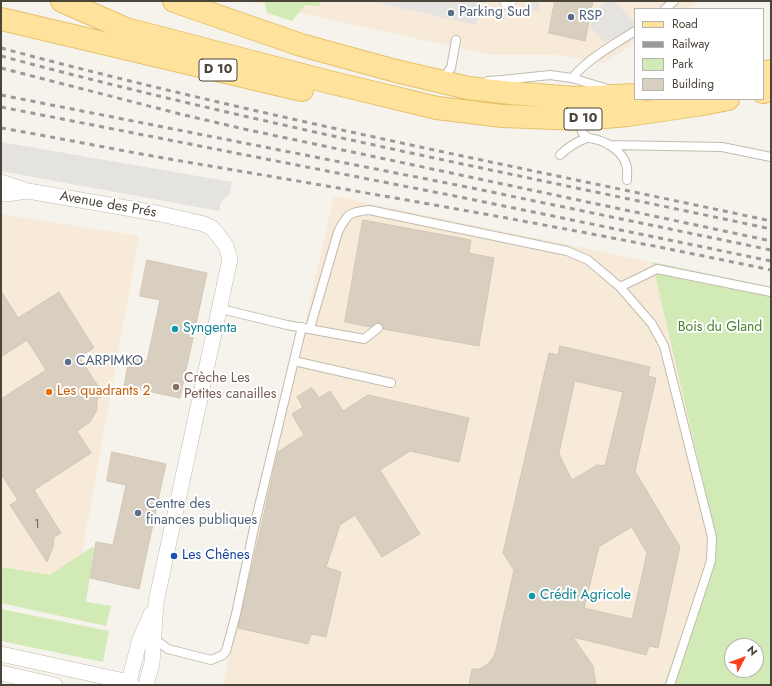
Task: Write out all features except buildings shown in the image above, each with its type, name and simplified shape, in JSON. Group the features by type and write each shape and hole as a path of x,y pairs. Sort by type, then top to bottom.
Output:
{"main road":[{"name":"D 10","path":"62,1 126,28 329,82 437,108 584,128 628,115 723,100"},
{"name":"D 10","path":"174,1 301,45 396,71 468,88 568,98 634,96"},
{"name":"D 10","path":"1,19 386,109 437,108"}],"street":[{"name":"Avenue des Prés","path":"1,182 28,191 204,224 212,228 226,246 230,260 221,309 200,397 156,602"},
{"name":"Avenue des Prés","path":"1,193 6,194 28,191"},
{"path":"146,685 152,663 156,602"},
{"path":"1,654 130,684 140,639 156,602"},
{"path":"1,673 54,685"}],"lane":[{"path":"666,8 674,1"},
{"path":"572,78 593,58 634,32"},
{"path":"440,82 451,68 456,40"},
{"path":"440,82 502,80 550,75 572,78 634,96"},
{"path":"560,155 575,143 584,128 599,140 619,152 627,165 628,180"},
{"path":"609,145 722,147 771,157"},
{"path":"153,638 168,649 211,660 223,655 226,651 236,614 255,523 294,361 343,220 353,212 369,210 567,251 588,260 620,287 652,324 664,346 686,428 712,537 711,561 670,685"},
{"path":"620,287 657,269 771,292"},
{"path":"221,309 364,339 378,328"},
{"path":"294,361 391,383"}],"shaded area":[{"path":"246,1 698,1 688,8 634,8 634,44 604,63 556,55 491,55"},
{"name":"Parking Sud","path":"370,1 482,1 476,25"},
{"path":"531,1 540,1 538,11 529,9"},
{"path":"605,1 615,1 634,22 634,24 626,33 604,42 590,27 595,11"},
{"path":"1,142 232,182 230,194 221,202 219,211 1,171"},
{"path":"334,196 652,262 716,537 664,685 223,685"},
{"path":"1,214 139,236 71,615 1,600"}],"green space":[{"path":"264,1 319,1 320,6 305,5 292,21 267,13"},
{"name":"Bois du Gland","path":"652,262 771,287 771,685 664,685 716,537"},
{"path":"92,547 94,548 86,602 111,606 106,626 1,603 1,567 50,575"},
{"path":"1,609 109,631 103,662 1,641"}],"railway":[{"path":"1,48 96,73 288,118 771,221"},
{"path":"1,56 96,81 288,126 771,229"},
{"path":"1,68 244,129 771,241"},
{"path":"1,95 472,188 771,250"},
{"path":"1,107 470,199 771,261"},
{"path":"1,128 548,226 771,270"}],"place":[{"name":"Parking Sud","path":"451,13"},
{"name":"RSP","path":"571,17"},
{"name":"Syngenta","path":"175,329"},
{"name":"CARPIMKO","path":"68,362"},
{"name":"Crèche Les Petites canailles","path":"176,387"},
{"name":"Les quadrants 2","path":"49,392"},
{"name":"Centre des finances publiques","path":"138,513"},
{"name":"Les Chênes","path":"174,556"},
{"name":"Crédit Agricole","path":"532,596"}]}
